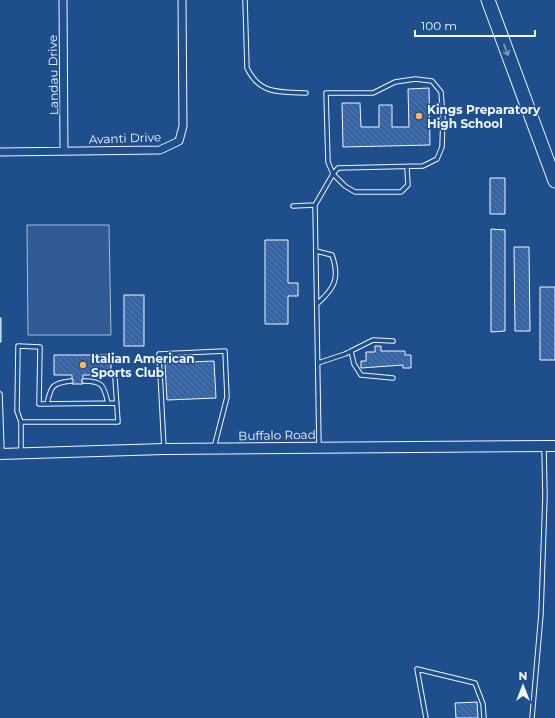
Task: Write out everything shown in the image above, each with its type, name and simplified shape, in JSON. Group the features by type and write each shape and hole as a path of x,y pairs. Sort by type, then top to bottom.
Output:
{"highway":[{"path":"488,0 555,181"}],"main road":[{"name":"Buffalo Road","path":"1,454 164,449 555,446"}],"street":[{"name":"Landau Drive","path":"63,0 64,151"},
{"name":"Avanti Drive","path":"0,152 160,150 179,141 183,126 182,0"}],"lane":[{"path":"245,0 247,68 251,77 269,90 306,93"},
{"path":"319,448 315,205 333,174 338,168 407,168 423,166 437,159 442,147 441,92 432,81 415,79 395,82 373,93 326,93 328,162 333,174 345,186 355,192 401,192 408,185 407,168"},
{"path":"293,206 315,205"},
{"path":"316,251 332,254 336,268 335,282 329,293 317,304"},
{"path":"318,363 351,351 373,340 393,341"},
{"path":"21,453 21,422 17,411 18,346 40,347 39,404 117,403"},
{"path":"164,449 159,354 225,351 226,397 214,449"},
{"path":"351,351 354,364 361,375 393,378"},
{"path":"21,422 118,422 115,378"},
{"path":"47,404 50,390 57,382 71,381"},
{"path":"84,381 96,381 104,387 108,403"},
{"path":"0,394 1,454"},
{"path":"532,718 541,614 545,496 544,446"},
{"path":"426,718 418,669 474,683 483,704 484,718"}],"shaded area":[{"path":"27,225 109,225 111,335 28,335"}],"building":[{"name":"Kings Preparatory High School","path":"429,88 430,145 343,147 342,103 360,103 361,127 379,127 379,105 392,105 392,127 409,127 408,89"},
{"path":"490,178 505,178 505,214 490,214"},
{"path":"491,229 505,230 505,331 491,332"},
{"path":"265,240 288,240 288,283 298,283 298,296 288,296 288,324 265,324"},
{"path":"514,247 529,247 530,331 515,331"},
{"path":"540,287 555,287 555,360 540,360"},
{"path":"124,295 144,295 144,346 124,346"},
{"path":"1,318 1,342 0,342"},
{"path":"375,346 381,346 381,351 405,351 405,355 411,355 411,368 403,368 403,365 361,368 361,361 366,361 366,352 375,352"},
{"name":"Italian American Sports Club","path":"54,355 111,355 111,375 83,375 83,384 72,384 72,375 54,375"},
{"path":"214,361 216,398 167,400 165,363"},
{"path":"477,702 478,718 456,718 455,703"}],"place":[{"name":"Kings Preparatory High School","path":"419,116"},
{"name":"Italian American Sports Club","path":"83,365"}]}
